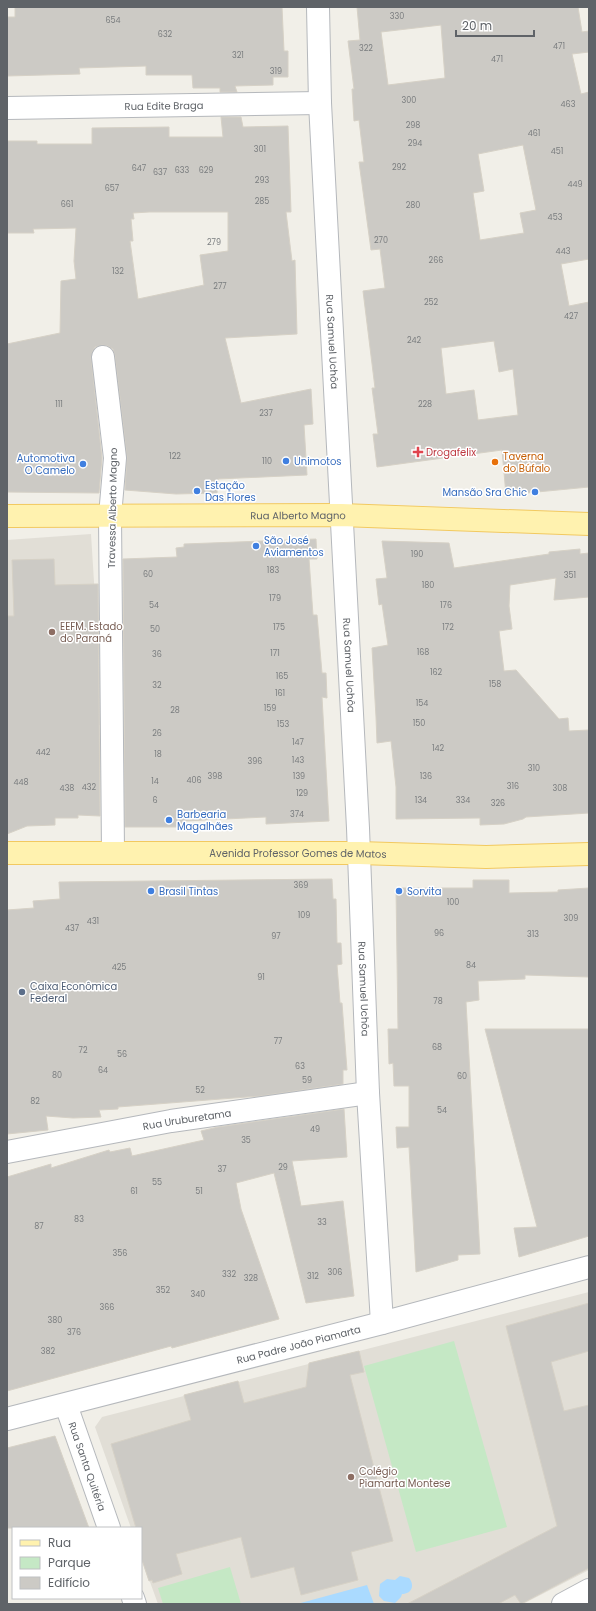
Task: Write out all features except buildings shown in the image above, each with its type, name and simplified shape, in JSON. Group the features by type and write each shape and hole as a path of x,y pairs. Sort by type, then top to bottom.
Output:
{"main road":[{"name":"Rua Alberto Magno","path":"7,516 341,516 589,524"},
{"name":"Avenida Professor Gomes de Matos","path":"7,853 359,853 486,857 589,854"}],"street":[{"name":"Rua Samuel Uchôa","path":"318,7 320,103 359,853 368,1093 382,1323"},
{"name":"Rua Edite Braga","path":"7,108 320,103"},
{"name":"Travessa Alberto Magno","path":"103,357 115,458 110,516 113,852"},
{"name":"Rua Uruburetama","path":"7,1152 171,1121 368,1093"},
{"name":"Rua Padre João Piamarta","path":"7,1420 382,1323 589,1267"},
{"name":"Rua Santa Quitéria","path":"66,1405 109,1527"},
{"path":"567,1603 589,1590"}],"shaded area":[{"name":"EEFM. Estado do Paraná","path":"91,534 103,725 7,724 7,540"},
{"name":"Colégio Piamarta Montese","path":"589,1292 589,1570 523,1604 158,1604 142,1560 142,1527 131,1527 95,1427 102,1417"}],"green space":[{"path":"454,1341 507,1527 416,1552 364,1366"},
{"path":"230,1567 241,1604 163,1604 158,1588"}],"water":[{"path":"400,1576 409,1578 412,1583 412,1589 405,1594 402,1594 395,1603 384,1601 379,1596 380,1584 387,1579 395,1580"},
{"path":"367,1585 374,1604 297,1604"}],"place":[{"name":"Drogafelix","path":"418,452"},
{"name":"Unimotos","path":"286,461"},
{"name":"Taverna do Búfalo","path":"495,462"},
{"name":"Automotiva O Camelo","path":"83,464"},
{"name":"Estação Das Flores","path":"197,491"},
{"name":"Mansão Sra Chic","path":"535,492"},
{"name":"São José Aviamentos","path":"256,546"},
{"name":"EEFM. Estado do Paraná","path":"52,632"},
{"name":"Barbearia Magalhães","path":"169,820"},
{"name":"Brasil Tintas","path":"151,891"},
{"name":"Sorvita","path":"399,891"},
{"name":"Caixa Econômica Federal","path":"22,992"},
{"name":"Colégio Piamarta Montese","path":"351,1477"}]}
